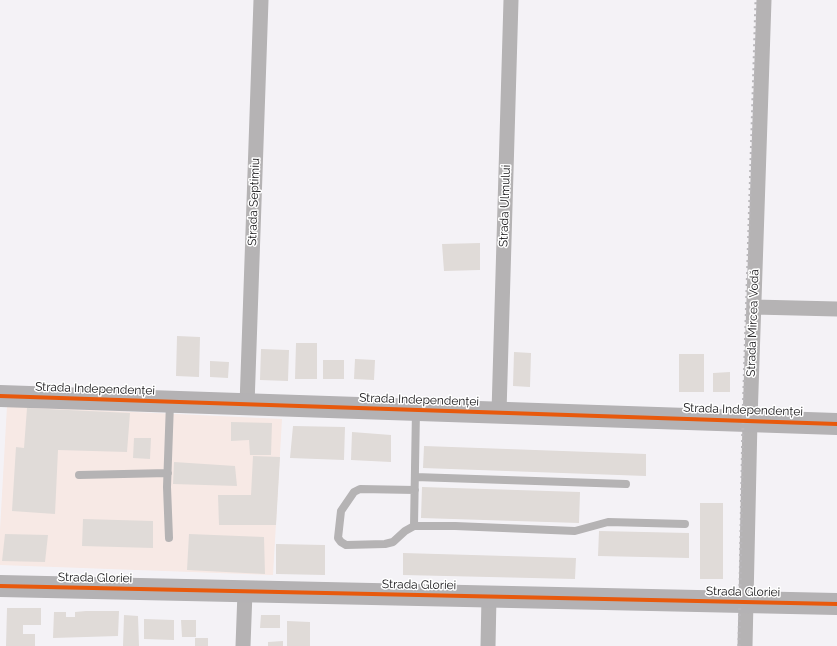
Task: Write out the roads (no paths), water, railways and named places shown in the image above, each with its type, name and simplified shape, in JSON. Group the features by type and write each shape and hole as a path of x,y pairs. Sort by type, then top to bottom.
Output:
{"street":[{"name":"Strada Septimiu","path":"247,405 261,0"},
{"name":"Strada Ulmului","path":"500,412 511,0"},
{"name":"Strada Mircea Vodă","path":"745,646 750,420 764,0"},
{"path":"754,307 837,309"},
{"name":"Strada Independenței","path":"0,396 837,424"},
{"name":"Strada Gloriei","path":"0,586 837,604"},
{"path":"243,646 245,592"},
{"path":"488,646 489,597"}],"lane":[{"path":"169,538 168,473 170,402"},
{"path":"414,526 416,410"},
{"path":"79,475 168,473"},
{"path":"415,477 626,484"},
{"path":"414,490 360,489 354,492 341,511 338,538 346,545 385,544 392,542 405,531 414,526 456,526 575,531 608,522 685,524"}],"railway":[{"path":"739,646 743,420 756,0"}]}
